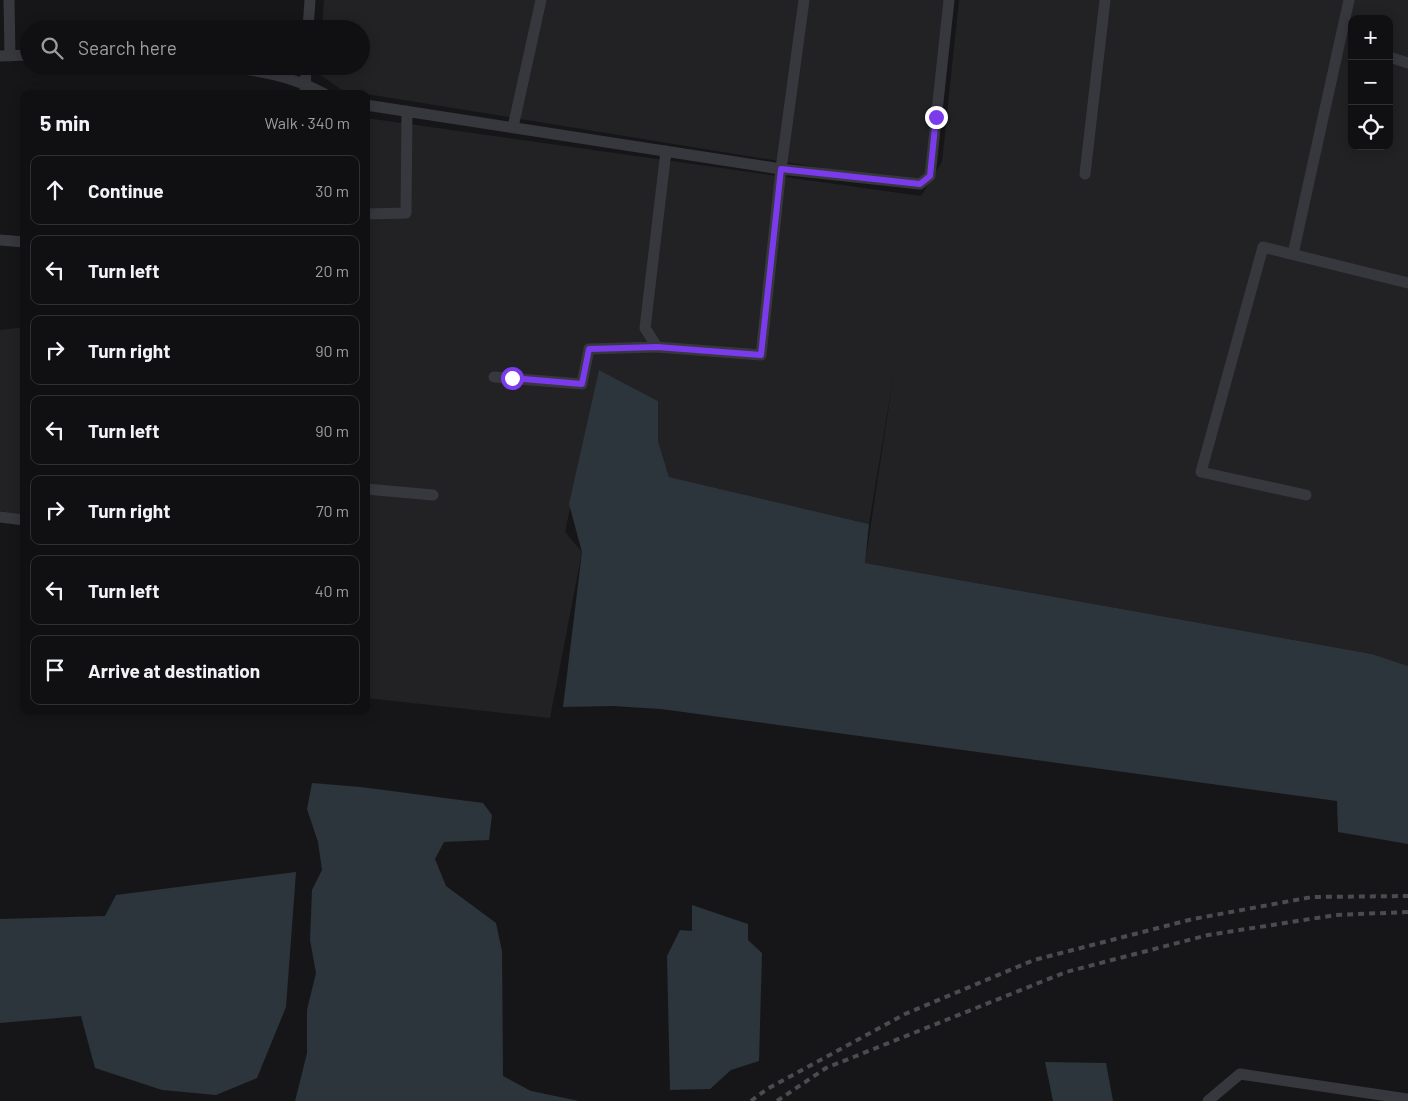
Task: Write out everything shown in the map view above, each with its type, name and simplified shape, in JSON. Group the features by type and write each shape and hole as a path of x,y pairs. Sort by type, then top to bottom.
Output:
{"street":[{"path":"9,0 5,56 20,55"},
{"path":"309,20 310,0"},
{"path":"513,127 541,0"},
{"path":"494,377 582,384 589,349 657,347 761,355 781,169 804,0"},
{"path":"370,106 781,169 920,184 930,176 949,0"},
{"path":"1085,174 1105,0"},
{"path":"1293,254 1349,0"},
{"path":"1340,42 1348,45"},
{"path":"1393,58 1408,62"},
{"path":"271,75 305,88 306,75"},
{"path":"370,214 406,213 407,111"},
{"path":"657,347 645,328 666,151"},
{"path":"0,240 20,242"},
{"path":"1306,495 1201,472 1263,247 1408,282"},
{"path":"370,489 433,494"},
{"path":"0,517 20,520"},
{"path":"1208,1101 1240,1074 1408,1099"}],"shaded area":[{"path":"324,0 949,0 930,176 920,184 370,95 370,90 342,90 320,75 370,75 370,20 323,20"},
{"path":"959,0 1408,0 1408,666 1372,654 865,563 894,372 869,524 669,477 658,441 658,401 599,370 565,532 582,552 550,718 370,698 370,119 921,196 942,162"},
{"path":"20,328 20,514 0,511 0,330"},
{"path":"599,370 658,401 658,441 669,477 869,524 865,563 1372,654 1408,666 1408,844 1338,832 1337,801 661,709 613,706 563,707 582,552 569,504"},
{"path":"312,783 361,787 483,803 492,815 489,840 444,842 435,859 446,886 496,923 502,951 503,1076 531,1091 579,1101 295,1101 307,1053 307,1010 316,973 310,940 312,890 322,870 318,842 307,809"},
{"path":"296,872 286,1007 257,1078 216,1095 162,1090 95,1068 81,1016 0,1023 0,919 105,916 116,895"},
{"path":"692,905 748,924 748,940 762,953 759,1061 731,1070 710,1089 670,1090 667,956 680,930 692,931"},
{"path":"1045,1062 1106,1063 1113,1101 1053,1101"}],"railway":[{"path":"751,1101 767,1089 905,1014 1034,960 1193,919 1312,897 1408,896"},
{"path":"777,1101 826,1068 1066,972 1208,935 1336,915 1408,912"}],"route":[{"path":"512,378 582,384 589,349 657,347 761,355 781,169 920,184 930,176 936,117"}]}
